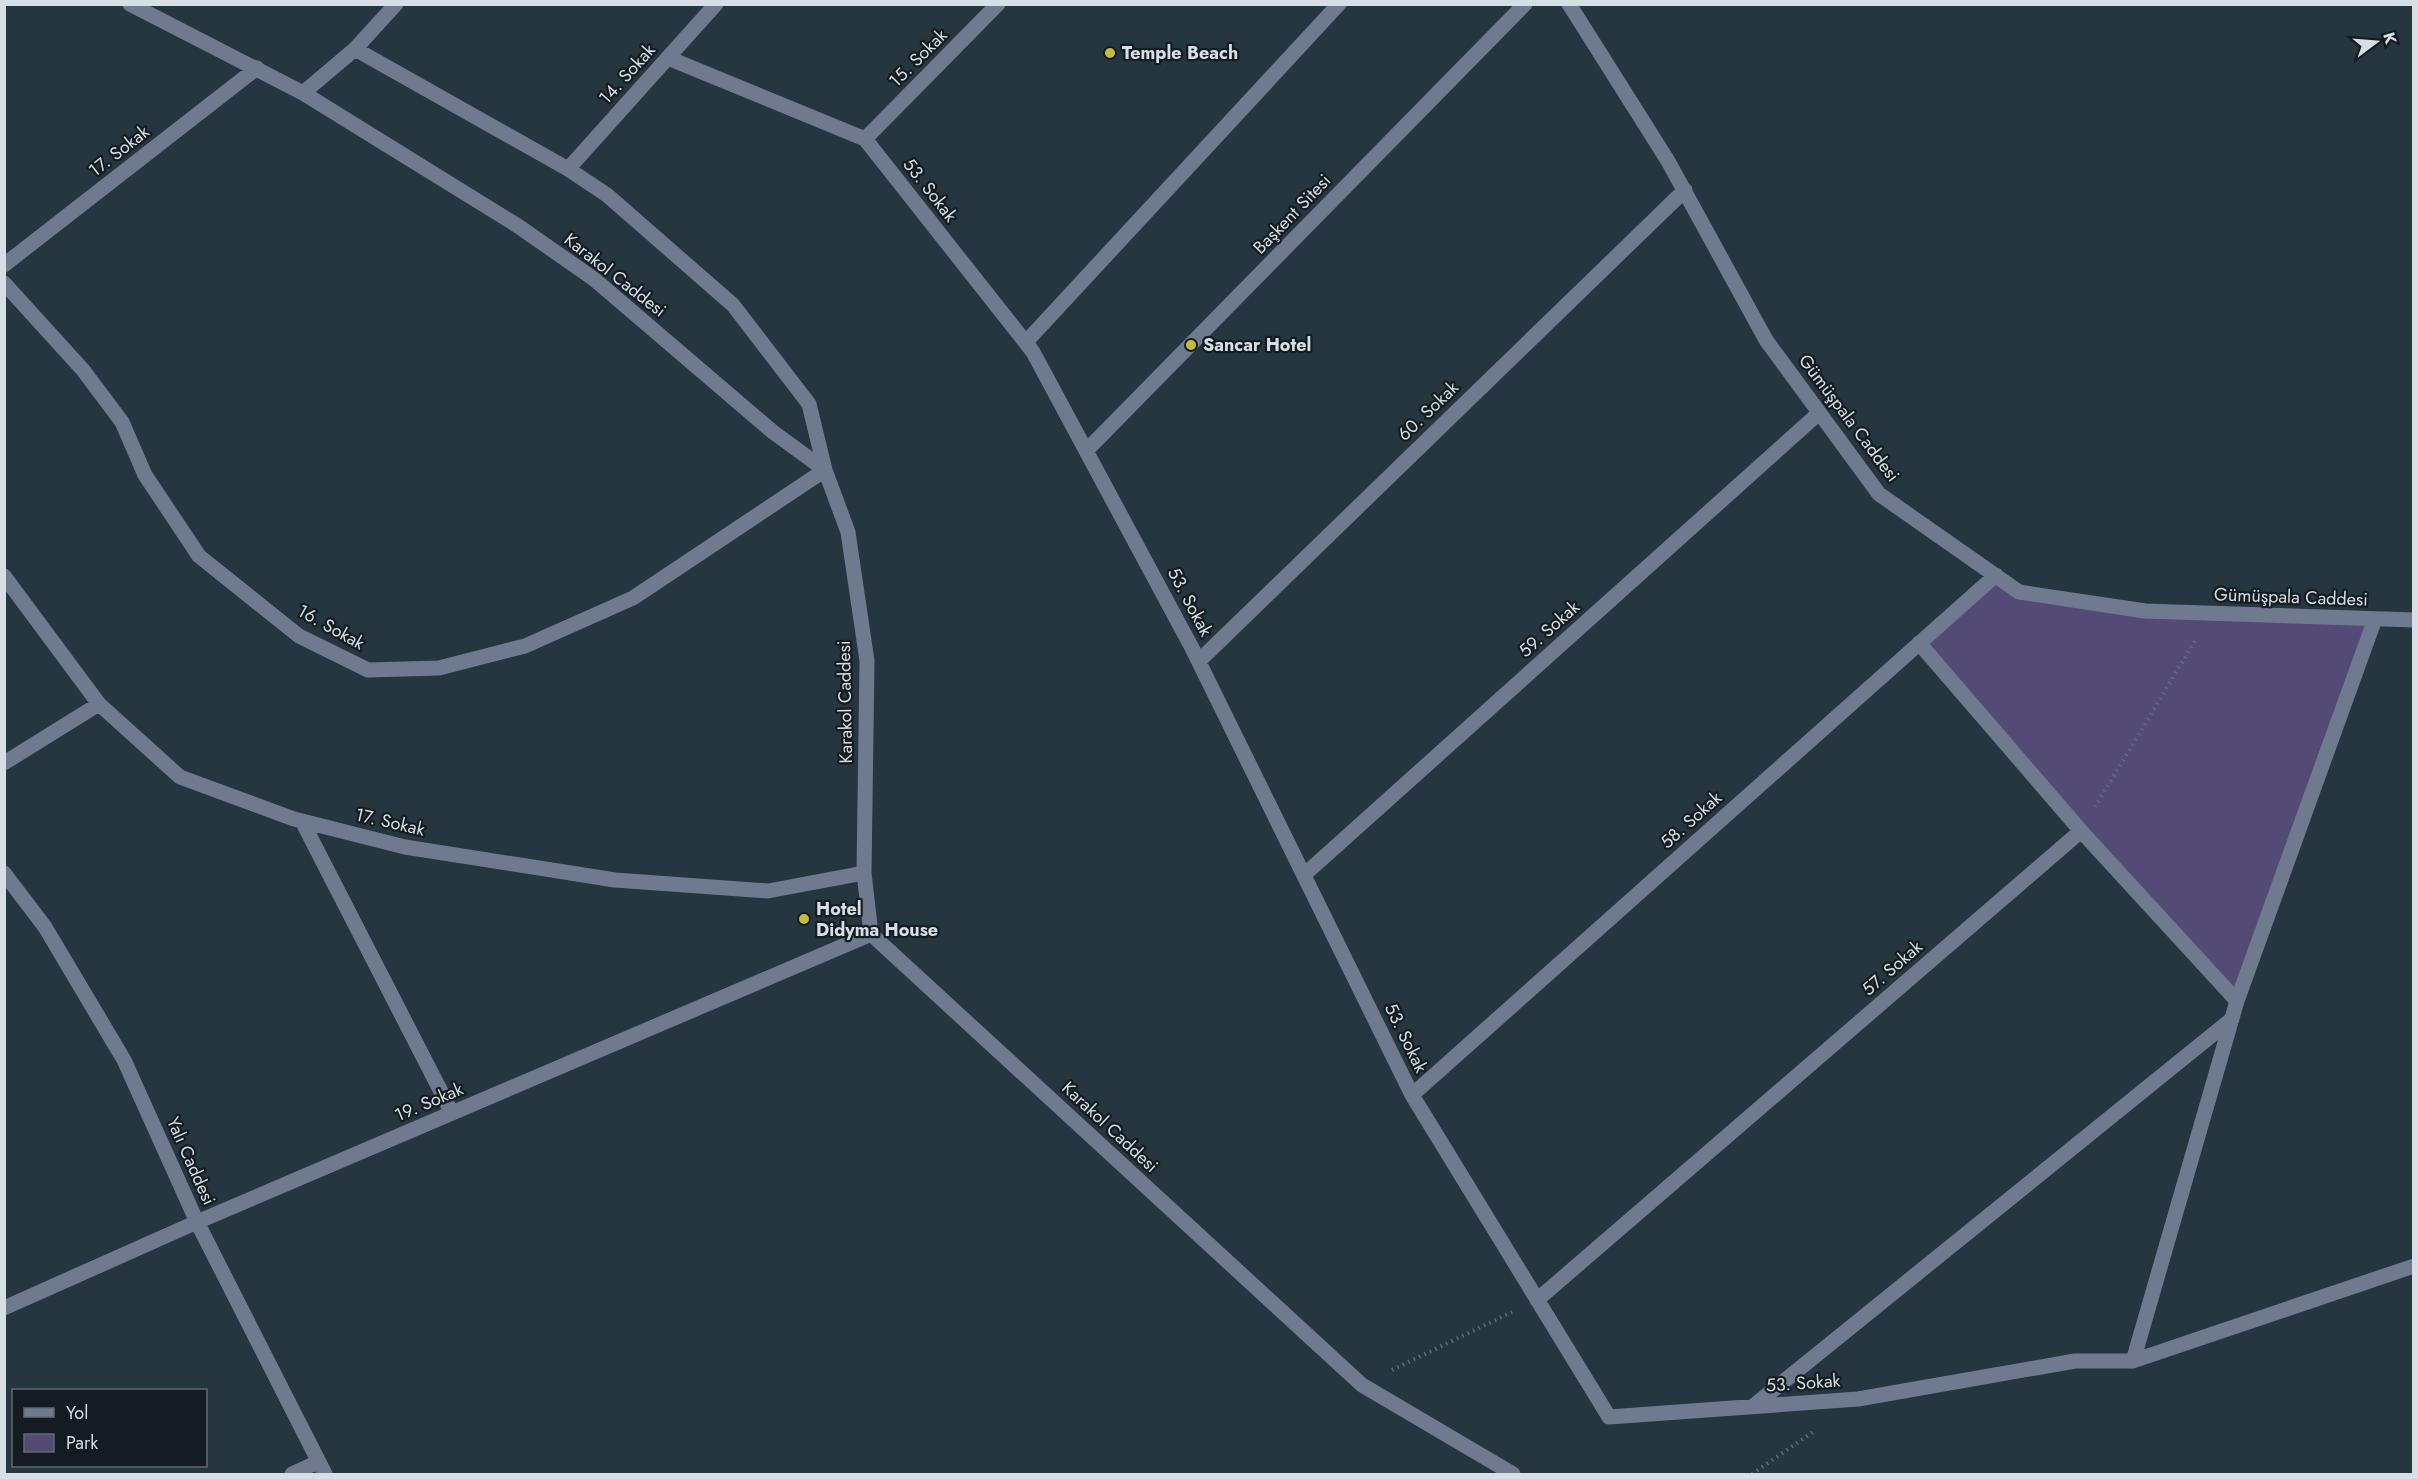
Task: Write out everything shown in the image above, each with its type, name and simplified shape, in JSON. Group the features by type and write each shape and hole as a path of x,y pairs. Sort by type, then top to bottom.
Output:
{"street":[{"name":"Karakol Caddesi","path":"130,4 303,93 518,226 594,279 774,432 825,470 848,532 867,661 864,873 871,934 1362,1385 1513,1474"},
{"path":"303,93 355,49 396,4"},
{"name":"14. Sokak","path":"568,169 716,4"},
{"name":"15. Sokak","path":"865,139 998,4"},
{"path":"1026,342 1339,4"},
{"name":"Başkent Sitesi","path":"1086,451 1525,4"},
{"name":"Gümüşpala Caddesi","path":"1569,4 1684,190 1766,340 1879,494 2019,592 2145,610 2414,620"},
{"path":"355,49 568,169 608,195 733,305 809,404 825,470"},
{"name":"53. Sokak","path":"668,58 865,139 1026,342 1199,661 1412,1095 1609,1417 1858,1399 2074,1361 2133,1361 2414,1266"},
{"name":"17. Sokak","path":"4,266 257,68"},
{"name":"60. Sokak","path":"1199,661 1684,190"},
{"name":"16. Sokak","path":"4,283 83,370 122,422 145,475 199,556 299,636 368,670 439,668 525,646 633,598 825,470"},
{"name":"59. Sokak","path":"1304,875 1819,413"},
{"name":"58. Sokak","path":"1412,1095 1996,575"},
{"name":"17. Sokak","path":"4,576 99,704 180,777 302,821 405,847 615,880 768,891 864,873"},
{"path":"2133,1361 2237,1000 2375,619"},
{"path":"1919,643 2081,831 2237,1000"},
{"path":"4,763 99,704"},
{"path":"302,821 452,1113"},
{"name":"57. Sokak","path":"1537,1300 2081,831"},
{"name":"Yalı Caddesi","path":"4,873 45,927 124,1060 197,1222 321,1468"},
{"name":"19. Sokak","path":"4,1308 197,1222 871,934"},
{"path":"1752,1407 2232,1019"},
{"path":"292,1474 321,1468"}],"path":[{"path":"2081,831 2211,613"},
{"path":"1362,1385 1537,1300"},
{"path":"1752,1474 1820,1427"}],"green space":[{"path":"1996,575 2020,592 2145,611 2375,619 2237,1001 1919,643"}],"place":[{"name":"Temple Beach","path":"1110,53"},
{"name":"Sancar Hotel","path":"1191,345"},
{"name":"Hotel Didyma House","path":"804,919"}]}
